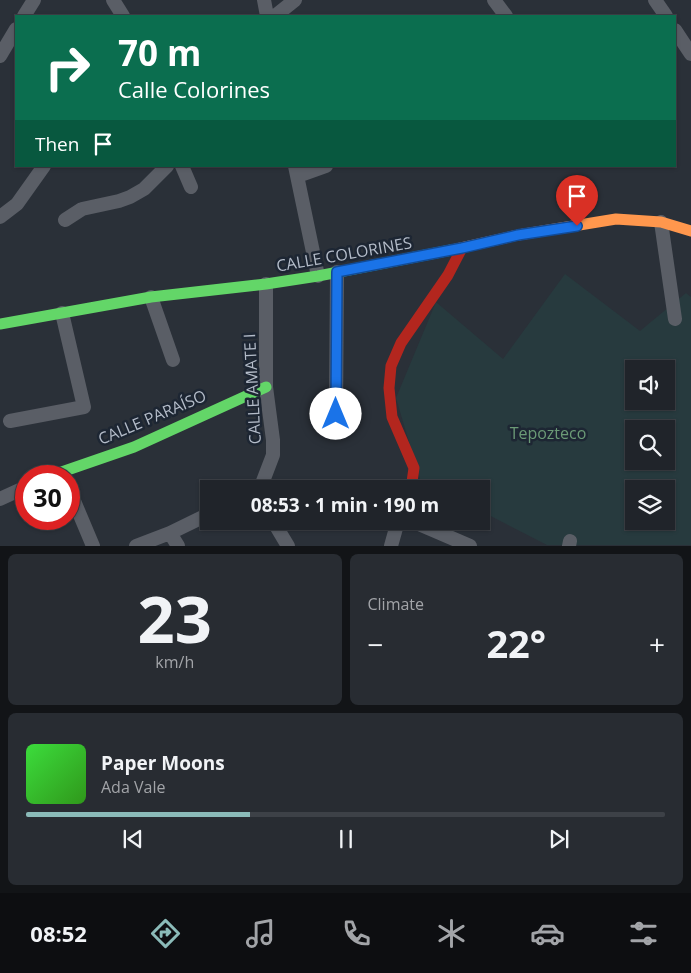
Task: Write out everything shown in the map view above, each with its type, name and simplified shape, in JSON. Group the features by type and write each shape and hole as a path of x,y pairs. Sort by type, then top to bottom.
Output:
{"street":[{"path":"25,15 34,0"},
{"path":"113,0 122,15"},
{"path":"264,0 267,15"},
{"path":"276,15 295,0"},
{"path":"494,0 505,15"},
{"path":"655,0 665,15"},
{"path":"0,56 15,31"},
{"path":"676,32 691,54"},
{"path":"0,217 17,204 43,167"},
{"path":"65,220 82,209 130,197 144,188 166,167"},
{"path":"182,167 191,187"},
{"path":"318,276 296,171 320,167"},
{"name":"CALLE COLORINES","path":"0,324 151,297 318,276 518,235 616,219 661,222 691,231"},
{"path":"661,222 674,319"},
{"path":"412,480 414,468 392,416 389,388 391,366 401,344 448,274 462,248"},
{"path":"336,414 337,272"},
{"name":"CALLE AMATE I","path":"263,480 273,455 274,440 266,387 266,284"},
{"path":"151,297 173,360"},
{"path":"10,421 84,407 62,313"},
{"name":"CALLE PARAÍSO","path":"80,467 134,447 266,387"},
{"path":"0,499 15,492"},
{"path":"80,516 92,546"},
{"path":"136,546 170,533 200,518"},
{"path":"278,530 288,546"},
{"path":"391,546 395,530"},
{"path":"433,530 470,546"},
{"path":"170,533 178,546"}],"green space":[{"name":"Tepozteco","path":"565,274 640,331 686,293 691,297 691,545 547,545 490,516 490,480 420,479 396,398 436,302 503,359"}],"traffic: fast":[{"path":"0,324 151,297 318,276 451,250"},
{"path":"80,466 134,447 266,387"}],"traffic: slow":[{"path":"451,250 518,235 616,219 661,222 691,231"}],"traffic: jam":[{"path":"412,480 414,468 392,417 389,388 391,366 401,343 448,275 462,248"}],"route":[{"path":"336,414 337,272 462,248 518,235 577,226"}]}
